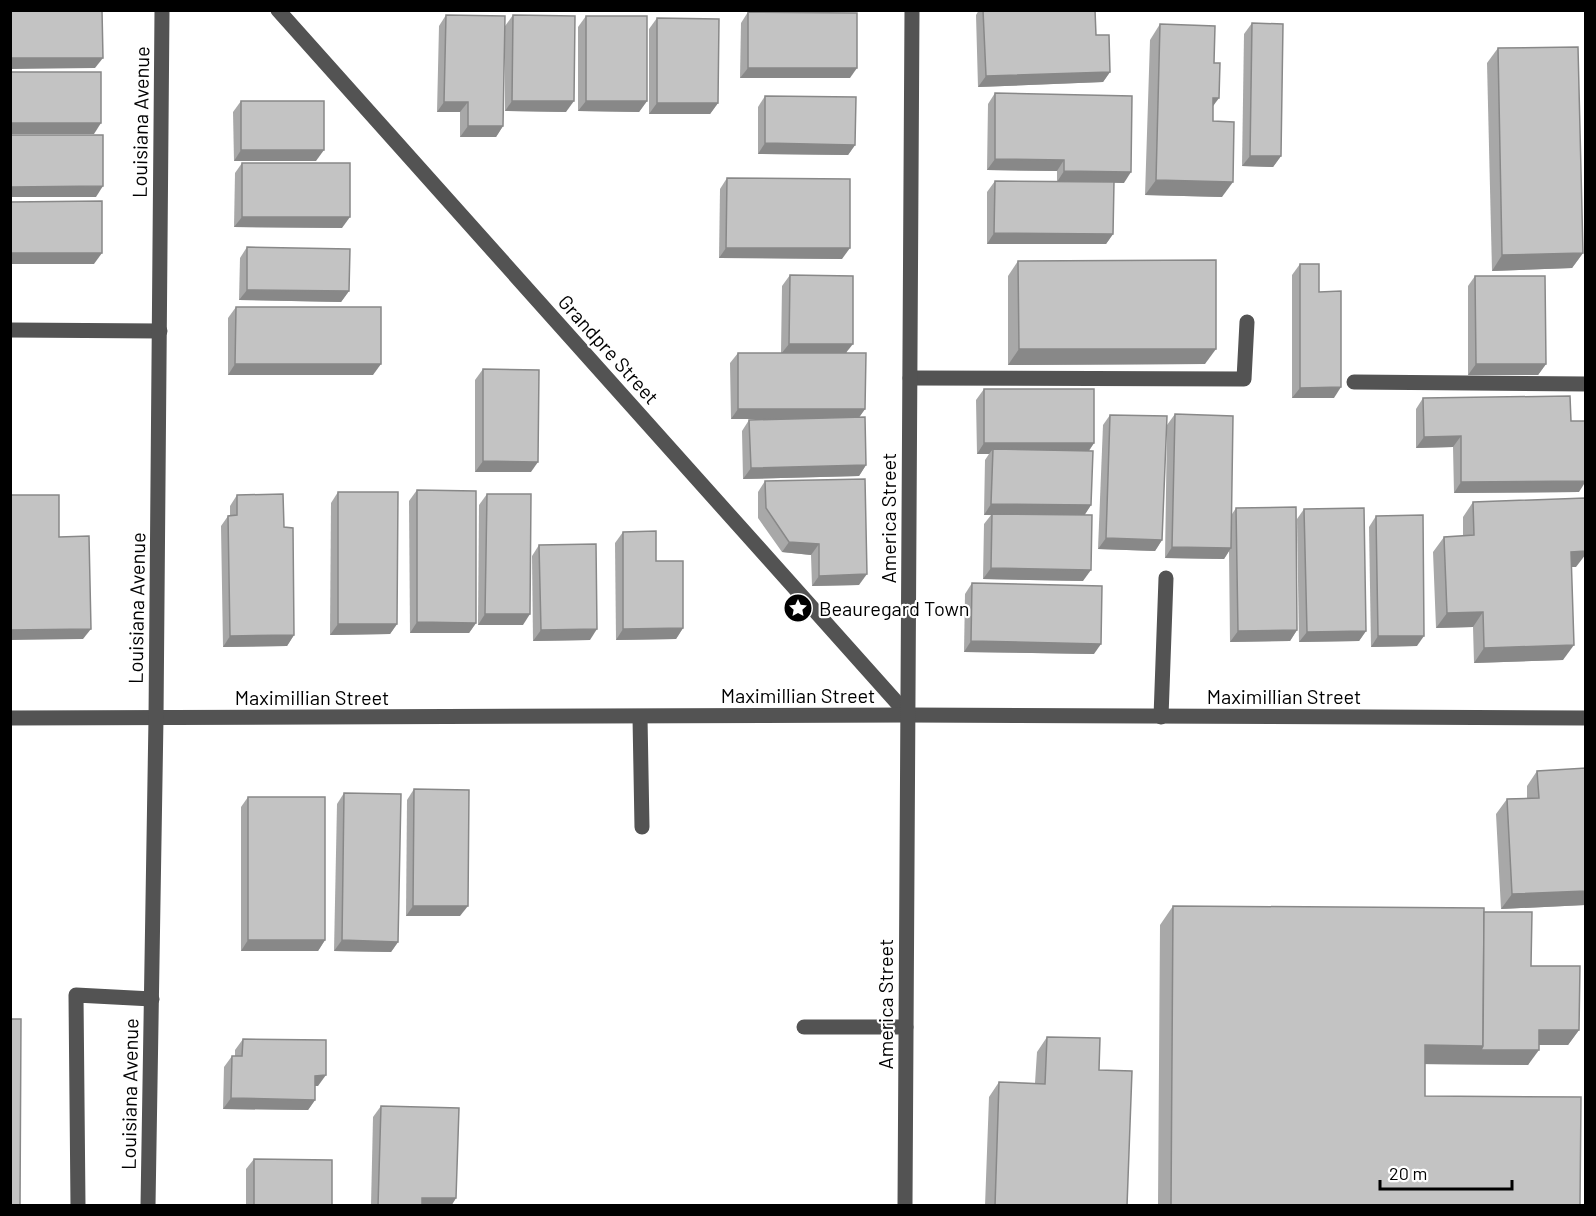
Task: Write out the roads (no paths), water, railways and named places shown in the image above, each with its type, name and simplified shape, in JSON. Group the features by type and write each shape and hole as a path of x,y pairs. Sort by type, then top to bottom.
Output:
{"street":[{"name":"Louisiana Avenue","path":"148,1206 156,718 162,10"},
{"name":"Grandpre Street","path":"279,10 908,715"},
{"name":"America Street","path":"905,1206 912,10"},
{"path":"910,378 1244,379 1247,322"},
{"path":"10,330 160,331"},
{"path":"1354,382 1586,384"},
{"path":"1161,717 1166,578"},
{"name":"Maximillian Street","path":"10,718 908,715 1586,718"},
{"path":"640,717 642,827"},
{"path":"78,1206 76,995 152,999"},
{"path":"804,1027 906,1028"}],"place":[{"name":"Beauregard Town","path":"798,608"}]}
